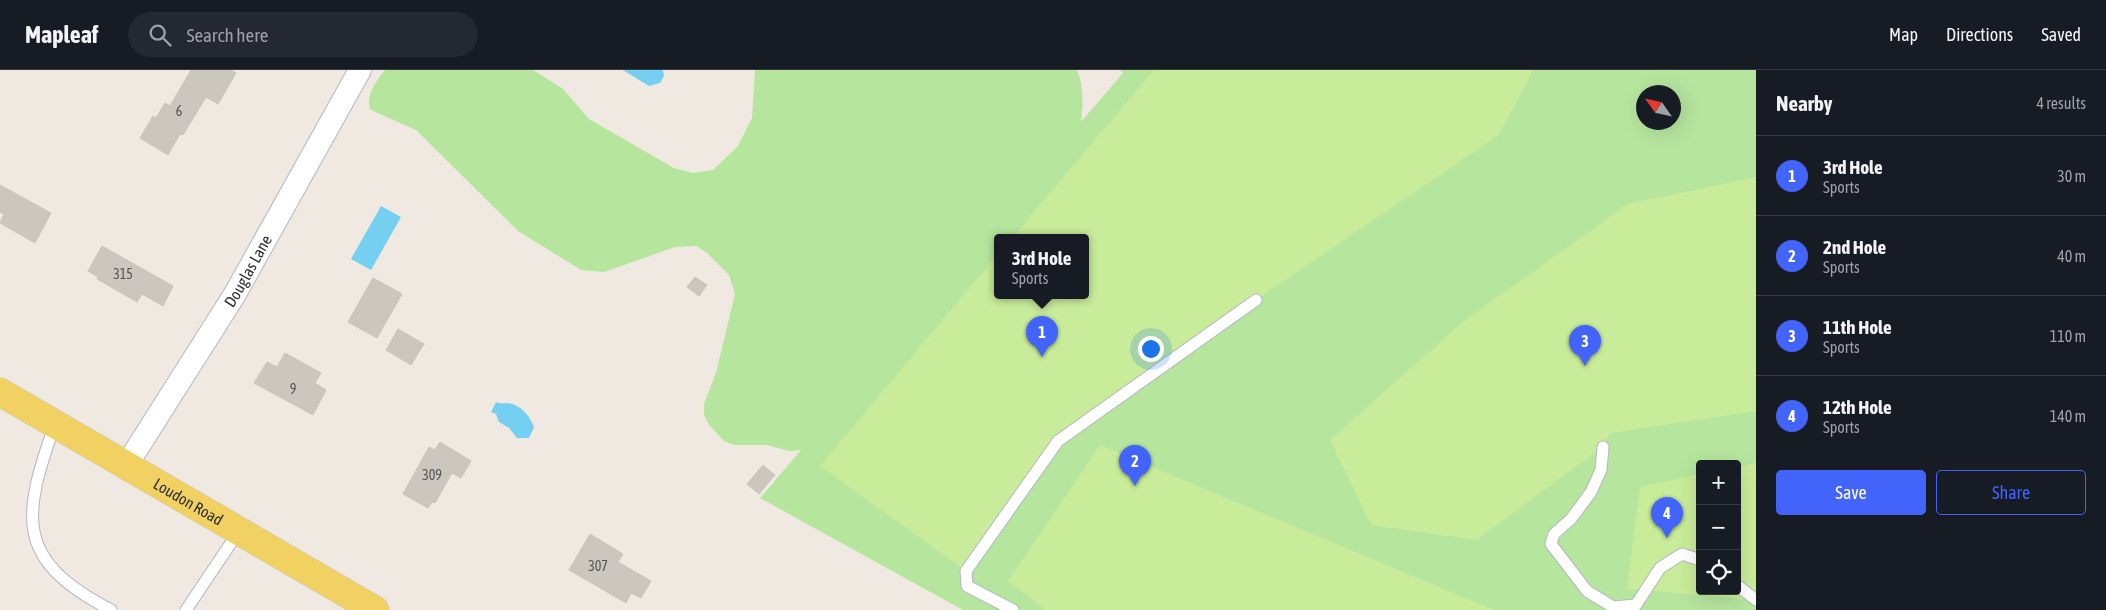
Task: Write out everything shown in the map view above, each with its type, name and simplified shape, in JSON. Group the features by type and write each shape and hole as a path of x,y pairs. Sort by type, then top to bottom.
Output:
{"main road":[{"name":"Loudon Road","path":"0,392 376,610"}],"street":[{"name":"Douglas Lane","path":"126,466 235,294 360,70"}],"lane":[{"path":"1013,610 967,586 966,571 1058,441 1256,300"},
{"path":"54,424 34,489 32,513 34,533 47,563 58,576 85,596 111,610"},
{"path":"1603,447 1601,470 1591,492 1571,519 1554,534 1551,544 1587,590 1613,606 1636,605 1660,568 1682,554 1696,559"},
{"path":"186,610 239,532"},
{"path":"1741,588 1756,600"}],"green space":[{"path":"385,70 533,70 563,89 589,119 674,168 693,173 713,170 738,146 752,118 755,70 1077,70 1082,96 1081,122 1123,73 1120,70 1756,70 1756,610 963,610 760,498 801,450 789,451 767,445 734,445 724,441 709,425 704,415 704,404 716,373 735,294 729,275 706,252 696,246 675,247 604,272 581,270 518,231 416,130 371,110 369,105 370,94"},
{"path":"1154,70 1533,70 1499,135 1089,413 966,571 820,466 994,259 994,299 1089,299 1089,234 1015,234"},
{"path":"1756,177 1756,411 1610,433 1603,447 1476,540 1371,525 1330,440 1464,321 1628,204"},
{"path":"1100,445 1494,610 1046,610 1008,581"},
{"path":"1756,463 1756,600 1697,595 1741,595 1741,466"},
{"path":"1696,475 1696,595 1627,589 1640,487"}],"water":[{"path":"623,70 663,70 664,76 660,83 649,86"},
{"path":"381,206 401,217 371,270 351,259"},
{"path":"496,402 516,405 526,413 534,427 529,438 517,438 509,428 499,422 496,414 491,412"}],"building":[{"path":"191,70 231,70 236,73 218,104 206,97 183,135 180,134 168,155 140,138 153,116 156,118 165,103 170,106"},
{"path":"0,185 51,213 35,243 0,223 4,214 0,212"},
{"path":"102,246 173,286 163,306 142,294 137,302 97,279 98,277 88,271"},
{"path":"695,277 707,285 699,296 687,287"},
{"path":"373,278 402,294 377,338 348,322"},
{"path":"398,329 424,344 411,365 386,350"},
{"path":"285,353 321,373 315,383 326,390 313,415 254,383 267,362 277,367"},
{"path":"440,442 471,461 461,478 452,473 435,503 432,502 428,508 403,494 429,447 435,450"},
{"path":"763,465 775,475 759,494 747,484"},
{"path":"590,534 623,554 618,562 651,581 641,598 631,593 626,603 569,570"}],"place":[{"name":"3rd Hole","path":"1042,357"},
{"name":"11th Hole","path":"1585,366"},
{"name":"2nd Hole","path":"1135,486"},
{"name":"12th Hole","path":"1667,538"}]}
